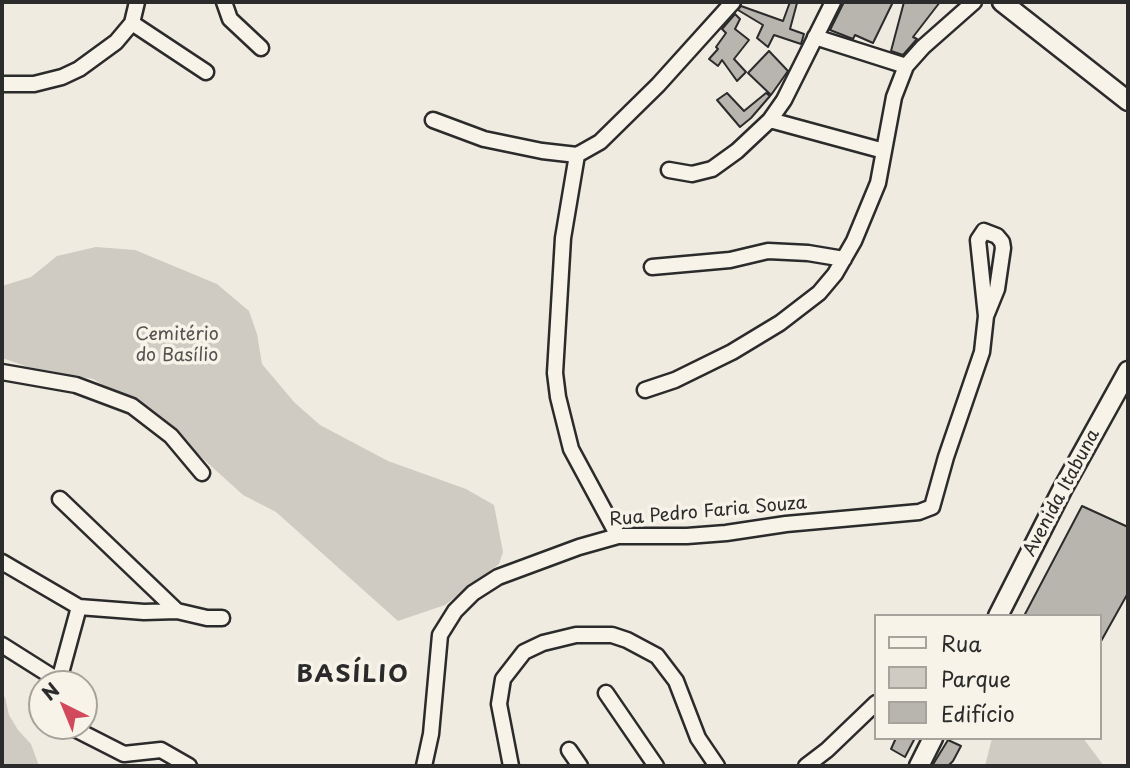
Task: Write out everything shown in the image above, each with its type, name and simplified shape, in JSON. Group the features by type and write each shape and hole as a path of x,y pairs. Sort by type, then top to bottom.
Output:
{"main road":[{"path":"1002,2 1128,101"},
{"name":"Avenida Itabuna","path":"999,614 1062,490 1128,371"},
{"path":"919,766 932,740"}],"street":[{"path":"2,84 34,84 62,77 79,69 116,43 132,23 137,2"},
{"path":"224,2 230,19 261,48"},
{"path":"433,120 484,139 577,155 600,142 658,85 733,2"},
{"path":"669,170 692,174 712,169 737,151 770,120 833,2"},
{"path":"645,390 675,380 723,356 780,323 819,293 854,241 878,183 894,97 906,66 923,47 974,2"},
{"path":"132,23 206,72"},
{"path":"815,37 906,66"},
{"path":"770,120 884,151"},
{"path":"577,155 564,238 555,373 571,449 618,536"},
{"path":"984,231 997,236 1003,248 997,289 986,316 978,240 984,231"},
{"path":"652,267 730,260 768,251 808,253 844,259"},
{"name":"Rua Pedro Faria Souza","path":"424,766 431,734 440,635 455,611 473,593 498,577 579,547 618,536 726,533 786,524 919,512 932,507 982,352 986,316"},
{"path":"2,372 76,386 131,406 171,436 202,473"},
{"path":"60,499 177,611"},
{"path":"2,562 79,607 144,612 177,611 208,618 222,618"},
{"path":"62,670 79,607"},
{"path":"511,766 499,704 503,679 513,663 524,652 542,643 576,635 612,635 657,656 668,668 676,681 698,738 716,766"},
{"path":"2,645 40,670"},
{"path":"606,693 656,766"},
{"path":"806,766 827,750 874,705"},
{"path":"96,740 124,754 161,750 189,766"},
{"path":"569,750 580,766"}],"green space":[{"name":"Cemitério do Basílio","path":"96,247 135,250 217,284 249,311 257,334 262,364 294,402 320,425 388,461 466,489 494,505 503,552 499,564 445,605 398,621 276,512 243,495 157,417 93,379 28,367 2,358 2,286 31,277 57,256"},
{"path":"2,696 5,697 9,715 18,730 31,744 39,766 2,766"},
{"path":"992,740 1084,740 1104,766 985,766"}],"building":[{"path":"790,2 797,3 790,29 804,34 801,44 774,35 768,47 757,38 763,25 738,10 741,6 783,21"},
{"path":"844,2 893,2 873,43 855,35 853,39 830,30"},
{"path":"904,2 940,2 913,37 917,39 903,55 891,51"},
{"path":"735,14 740,19 735,29 749,40 734,59 746,72 737,81 722,60 718,66 709,59 726,33 722,29"},
{"path":"769,51 788,71 771,95 748,73"},
{"path":"727,93 744,111 766,93 770,96 740,127 717,100"},
{"path":"1082,506 1128,527 1128,593 1102,639 1102,614 1025,614"},
{"path":"895,740 914,740 905,757 891,749"},
{"path":"948,740 961,746 953,761 948,766 932,766"}],"district":[{"name":"BASÍLIO","path":"353,675"}]}
